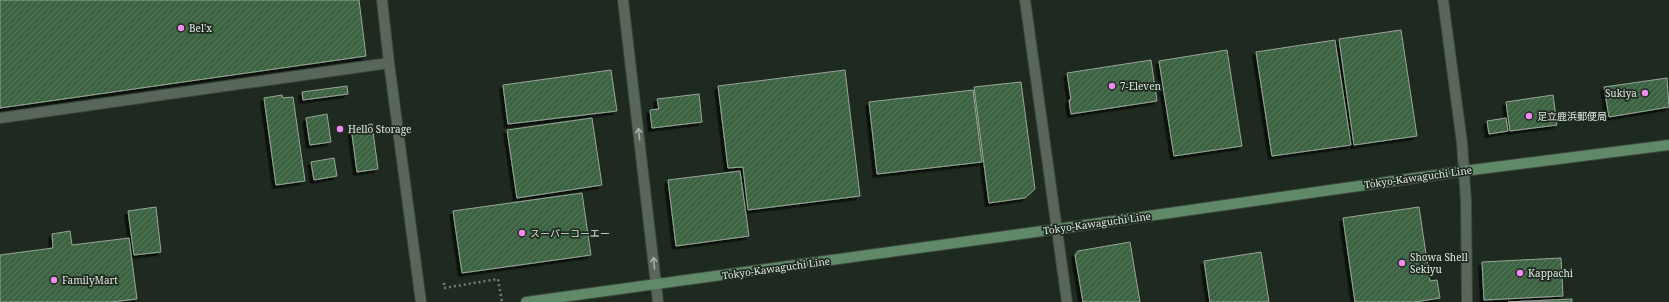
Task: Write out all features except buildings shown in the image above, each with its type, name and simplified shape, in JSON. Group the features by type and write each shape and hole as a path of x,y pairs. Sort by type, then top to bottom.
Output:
{"main road":[{"name":"Tokyo-Kawaguchi Line","path":"526,302 1464,171 1669,145"}],"street":[{"path":"382,0 421,302"},
{"path":"623,0 658,302"},
{"path":"1025,0 1067,302"},
{"path":"1443,0 1462,143 1467,302"},
{"path":"0,118 389,63"}],"path":[{"path":"444,283 444,288 448,288 498,279 502,302"}],"place":[{"name":"Bel'x","path":"181,28"},
{"name":"7-Eleven","path":"1112,86"},
{"name":"Sukiya","path":"1645,93"},
{"name":"足立鹿浜郵便局","path":"1529,116"},
{"name":"Hello Storage","path":"340,129"},
{"name":"スーパーコーエー","path":"522,233"},
{"name":"Showa Shell Sekiyu","path":"1402,263"},
{"name":"Kappachi","path":"1520,273"},
{"name":"FamilyMart","path":"54,280"}]}
